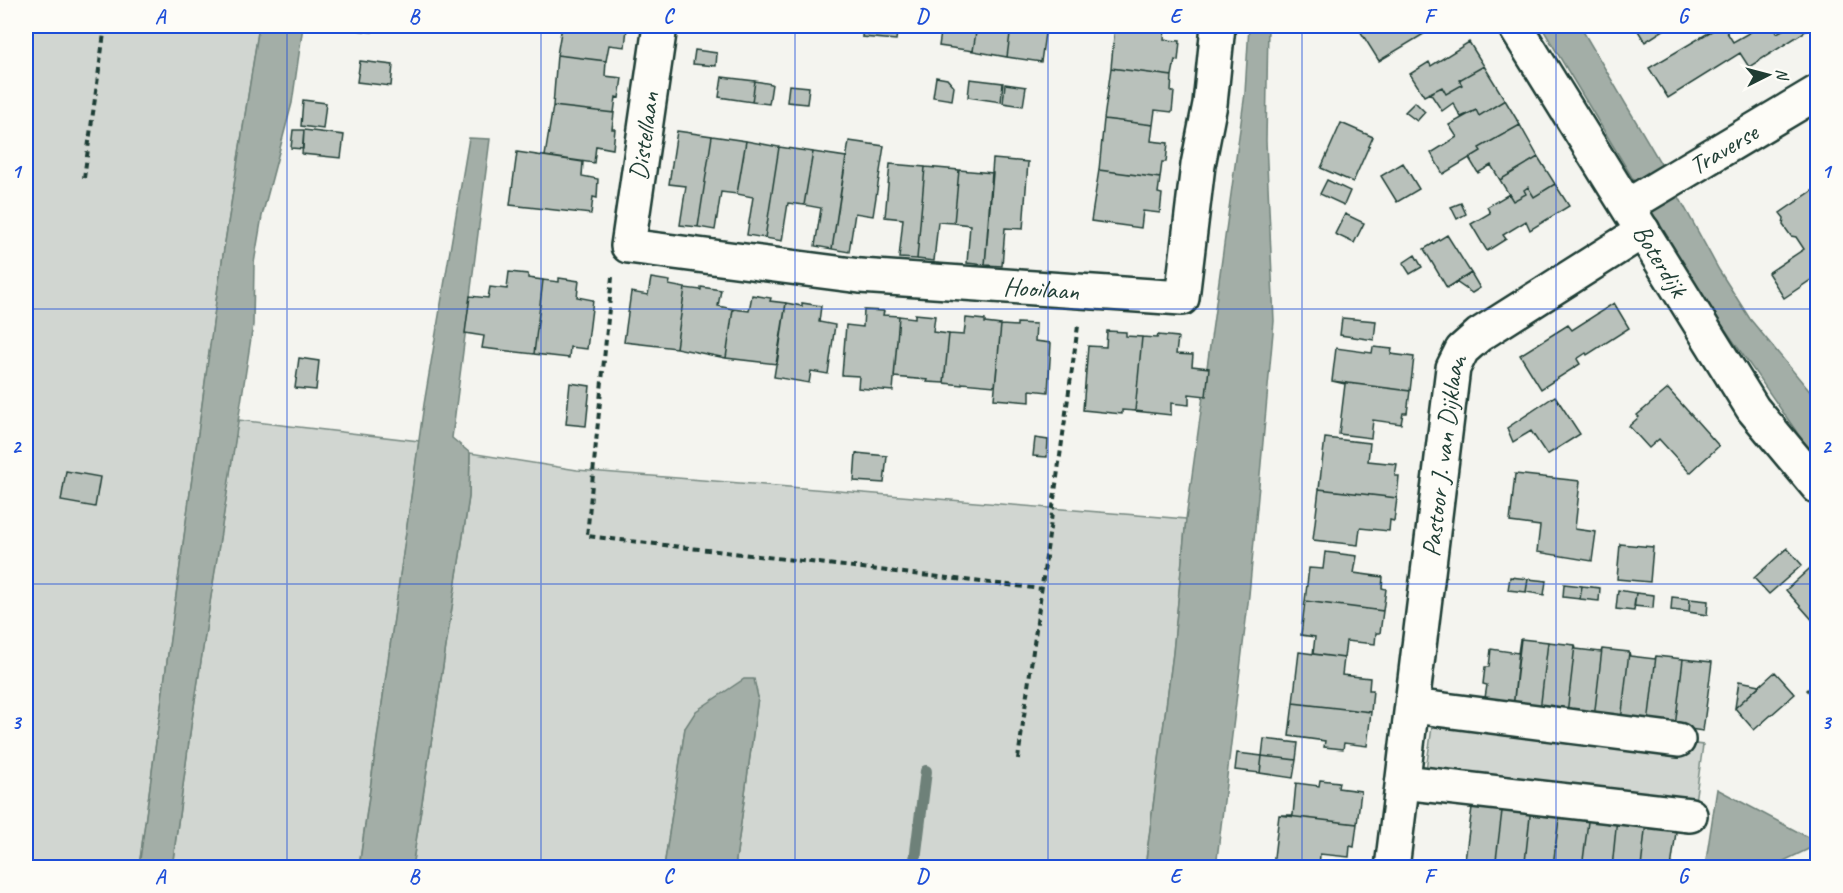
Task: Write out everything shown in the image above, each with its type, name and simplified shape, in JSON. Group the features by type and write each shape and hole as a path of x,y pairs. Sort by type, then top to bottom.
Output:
{"street":[{"name":"Distellaan","path":"628,246 660,26"},
{"name":"Hooilaan","path":"628,246 860,276 1182,298 1198,165 1210,104 1218,26"},
{"name":"Boterdijk","path":"1515,26 1637,213 1753,409 1818,487"},
{"name":"Traverse","path":"1637,213 1680,175 1818,92"},
{"name":"Pastoor J. van Dijklaan","path":"1392,867 1453,368 1462,350 1479,335 1637,213"},
{"path":"1413,706 1678,740"},
{"path":"1403,782 1689,815"}],"path":[{"path":"84,178 105,26"},
{"path":"628,246 613,270 586,536 1042,589"},
{"path":"1018,759 1083,292"}],"shaded area":[{"path":"26,26 259,26 218,287 139,867 26,867"},
{"path":"259,26 303,26 292,103 262,216 254,263 253,325 191,726 172,867 139,867 218,287"},
{"path":"1249,26 1268,26 1266,141 1274,321 1249,595 1216,867 1145,868 1173,653 1186,519 1245,93"},
{"path":"1541,26 1580,26 1661,164 1719,270 1750,319 1817,400 1817,456 1803,441 1681,266 1630,174"},
{"path":"469,138 490,139 452,438 470,453 469,497 412,867 359,868 424,404"},
{"path":"238,420 419,441 359,867 172,868 191,726"},
{"path":"470,453 577,470 1186,519 1173,653 1145,867 735,867 758,697 685,728 664,867 412,868 469,497"},
{"path":"744,679 754,679 758,697 735,867 664,867 685,728 696,711"},
{"path":"1433,720 1686,754 1688,743 1703,745 1692,823 1425,777"},
{"path":"1717,789 1817,842 1817,845 1771,867 1705,867"}],"building":[{"path":"324,26 372,26 372,32"},
{"path":"562,26 624,26 627,28 625,47 609,45 606,61 557,55"},
{"path":"760,26 794,26 794,31 760,28"},
{"path":"863,26 898,26 896,40 862,37"},
{"path":"942,26 977,26 973,51 939,46"},
{"path":"977,26 1011,26 1007,57 973,51"},
{"path":"1011,26 1046,26 1041,62 1007,57"},
{"path":"1115,26 1165,26 1164,40 1180,41 1178,61 1175,60 1172,76 1111,68"},
{"path":"1357,26 1437,26 1379,61"},
{"path":"1635,26 1670,26 1645,42"},
{"path":"1723,26 1733,42 1761,26 1773,26 1777,33 1790,26 1814,26 1749,67 1740,53 1668,98 1649,68"},
{"path":"1469,42 1484,66 1459,80 1462,85 1446,94 1442,87 1424,96 1410,74 1429,62 1431,66"},
{"path":"695,50 717,53 716,66 693,64"},
{"path":"557,55 606,61 605,76 622,78 614,113 553,106"},
{"path":"360,61 393,65 391,86 357,82"},
{"path":"1484,66 1505,100 1479,116 1476,110 1461,117 1453,103 1442,111 1430,93 1442,87 1446,94 1462,85 1459,80"},
{"path":"1111,68 1172,76 1171,92 1174,92 1172,112 1155,110 1153,125 1104,119"},
{"path":"722,77 755,81 752,102 719,97"},
{"path":"936,77 947,79 954,87 952,100 933,97"},
{"path":"970,79 1003,83 1001,102 968,97"},
{"path":"755,81 772,84 769,104 752,102"},
{"path":"1005,84 1026,87 1023,106 1003,103"},
{"path":"789,85 809,87 807,104 787,102"},
{"path":"303,100 326,103 323,129 301,126"},
{"path":"1505,100 1520,125 1479,148 1481,151 1443,174 1431,153 1457,137 1449,125 1476,110 1479,116"},
{"path":"1415,102 1425,112 1417,121 1405,112"},
{"path":"553,106 614,113 613,149 596,146 594,163 545,156"},
{"path":"1104,119 1153,125 1151,141 1168,143 1166,162 1162,162 1160,178 1099,170"},
{"path":"1341,123 1373,137 1353,182 1321,168"},
{"path":"1520,125 1538,157 1500,180 1491,165 1478,173 1469,158 1481,151 1479,148"},
{"path":"293,130 304,130 303,149 291,148"},
{"path":"304,130 344,135 341,158 302,154"},
{"path":"677,131 712,136 698,227 680,225 686,186 669,184"},
{"path":"712,136 746,141 737,194 721,192 715,230 698,227"},
{"path":"746,141 779,147 765,238 747,235 753,197 737,194"},
{"path":"849,141 884,146 873,216 855,213 849,252 832,249"},
{"path":"779,147 813,152 804,205 788,203 782,241 765,238"},
{"path":"517,152 583,162 582,176 598,179 597,198 593,197 591,214 510,205"},
{"path":"813,152 846,157 832,249 815,246 821,208 804,205"},
{"path":"1538,157 1555,184 1534,197 1528,187 1524,190 1526,194 1513,201 1500,180"},
{"path":"993,159 1028,162 1023,229 1005,228 1002,266 985,265"},
{"path":"1403,163 1419,189 1397,202 1381,176"},
{"path":"890,164 925,167 917,259 899,258 903,219 885,217"},
{"path":"925,167 959,170 954,223 938,222 934,261 917,259"},
{"path":"959,170 993,173 985,265 967,263 970,225 954,223"},
{"path":"1099,170 1160,178 1158,193 1162,194 1160,213 1143,211 1141,228 1091,221"},
{"path":"1327,180 1350,191 1344,205 1320,194"},
{"path":"1555,184 1569,206 1530,230 1526,221 1503,235 1506,239 1487,251 1471,224 1490,213 1487,207 1509,194 1513,201 1526,194 1524,190 1528,187 1534,197"},
{"path":"1818,187 1818,275 1784,298 1768,273 1804,249 1796,237 1791,236 1783,225 1784,218 1780,213"},
{"path":"1461,203 1466,214 1457,219 1451,207"},
{"path":"1345,214 1364,223 1354,243 1335,234"},
{"path":"1447,235 1471,273 1447,288 1424,249"},
{"path":"1415,255 1422,267 1410,274 1403,263"},
{"path":"509,272 528,274 528,278 543,280 534,354 482,348 484,336 465,333 470,296 488,298 490,287 507,289"},
{"path":"1471,273 1480,288 1472,293 1456,282"},
{"path":"559,278 579,281 577,297 593,300 587,349 570,347 569,358 534,354 543,280 559,282"},
{"path":"651,278 670,281 669,285 685,288 676,348 624,342 631,292 648,295"},
{"path":"701,287 721,290 718,306 733,309 726,358 676,348 685,288 701,290"},
{"path":"752,295 786,303 777,364 726,358 733,309 749,311"},
{"path":"786,303 821,306 819,322 835,325 828,374 811,371 809,383 774,377"},
{"path":"1614,303 1629,328 1577,359 1580,364 1541,389 1520,355 1568,325 1572,330"},
{"path":"864,310 884,311 883,315 899,316 893,391 858,388 859,376 842,375 846,325 863,327"},
{"path":"915,314 935,316 933,332 949,334 944,383 894,377 899,316 915,318"},
{"path":"966,318 1001,325 995,386 944,383 949,334 964,335"},
{"path":"1342,318 1376,321 1374,340 1340,335"},
{"path":"1017,323 1036,324 1035,341 1051,343 1048,392 1030,390 1030,402 994,399 1001,325 1017,326"},
{"path":"1107,331 1126,332 1126,336 1142,337 1135,411 1122,410 1122,414 1083,410 1088,346 1106,347"},
{"path":"1158,335 1178,337 1176,354 1193,355 1192,366 1209,368 1206,396 1189,394 1189,405 1171,403 1171,415 1135,411 1142,337 1157,338"},
{"path":"1373,347 1392,349 1391,354 1414,357 1410,391 1332,381 1336,348 1372,353"},
{"path":"299,358 319,361 316,390 295,388"},
{"path":"1332,381 1410,391 1407,413 1403,413 1401,424 1373,420 1371,438 1339,434 1345,384"},
{"path":"570,383 590,386 586,426 566,424"},
{"path":"1668,389 1719,446 1690,473 1659,439 1649,448 1629,426 1639,417 1637,415"},
{"path":"1555,396 1580,434 1547,455 1531,431 1513,442 1507,428"},
{"path":"1035,438 1048,440 1047,457 1033,456"},
{"path":"1325,438 1370,443 1368,461 1397,464 1395,476 1399,476 1397,498 1319,489"},
{"path":"856,453 887,456 884,483 854,481"},
{"path":"66,471 100,477 95,507 61,501"},
{"path":"1515,474 1580,481 1575,529 1596,532 1592,561 1537,552 1540,526 1510,522"},
{"path":"1319,489 1397,498 1394,521 1390,520 1389,531 1360,528 1358,545 1313,540"},
{"path":"1620,544 1653,547 1650,582 1617,579"},
{"path":"1787,548 1802,565 1769,594 1754,578"},
{"path":"1325,552 1357,556 1354,573 1383,577 1382,588 1386,589 1383,611 1305,601 1309,568 1323,569"},
{"path":"1818,561 1818,623 1816,624 1786,590"},
{"path":"1510,577 1528,579 1526,592 1508,590"},
{"path":"1528,579 1546,581 1544,595 1526,592"},
{"path":"1564,584 1582,586 1580,599 1563,597"},
{"path":"1582,586 1600,588 1599,601 1580,599"},
{"path":"1618,590 1636,593 1634,611 1616,609"},
{"path":"1636,593 1654,595 1653,608 1634,606"},
{"path":"1672,597 1690,599 1689,612 1671,610"},
{"path":"1690,599 1708,601 1707,615 1689,612"},
{"path":"1305,601 1383,611 1380,633 1376,633 1375,644 1346,641 1344,658 1313,654 1315,637 1301,635"},
{"path":"1520,639 1513,708 1484,704 1487,685 1483,684 1485,667 1489,667 1491,649 1518,653"},
{"path":"1521,639 1548,642 1540,711 1513,708"},
{"path":"1548,642 1575,645 1567,714 1540,711"},
{"path":"1575,645 1576,649 1601,652 1602,649 1594,718 1567,714"},
{"path":"1602,649 1629,652 1621,721 1594,718"},
{"path":"1299,652 1344,658 1342,675 1370,678 1369,690 1373,690 1371,712 1293,703"},
{"path":"1629,652 1630,656 1655,659 1656,656 1648,724 1621,721"},
{"path":"1656,656 1683,659 1675,727 1648,724"},
{"path":"1683,659 1712,662 1703,731 1675,727"},
{"path":"1775,672 1795,694 1754,730 1735,708"},
{"path":"1818,680 1818,702 1807,690"},
{"path":"1739,681 1760,685 1735,708"},
{"path":"1293,703 1371,712 1367,746 1344,743 1343,749 1324,747 1325,741 1289,736"},
{"path":"1264,739 1298,743 1296,760 1262,756"},
{"path":"1237,753 1262,756 1260,773 1235,770"},
{"path":"1262,756 1296,760 1293,778 1260,773"},
{"path":"1320,780 1339,782 1338,788 1361,791 1357,824 1279,815 1293,815 1296,783 1319,786"},
{"path":"1473,800 1503,803 1495,868 1464,868"},
{"path":"1503,803 1531,807 1525,862 1497,859 1495,868"},
{"path":"1531,807 1560,811 1553,866 1525,862"},
{"path":"1560,811 1589,814 1582,868 1553,866"},
{"path":"1589,814 1617,818 1612,868 1582,868"},
{"path":"1279,815 1357,824 1354,847 1350,846 1349,857 1320,854 1319,868 1273,866"},
{"path":"1617,818 1646,821 1641,868 1612,868"},
{"path":"1646,821 1677,825 1671,868 1641,868"}],"waterway":[{"path":"914,868 926,771"}]}
